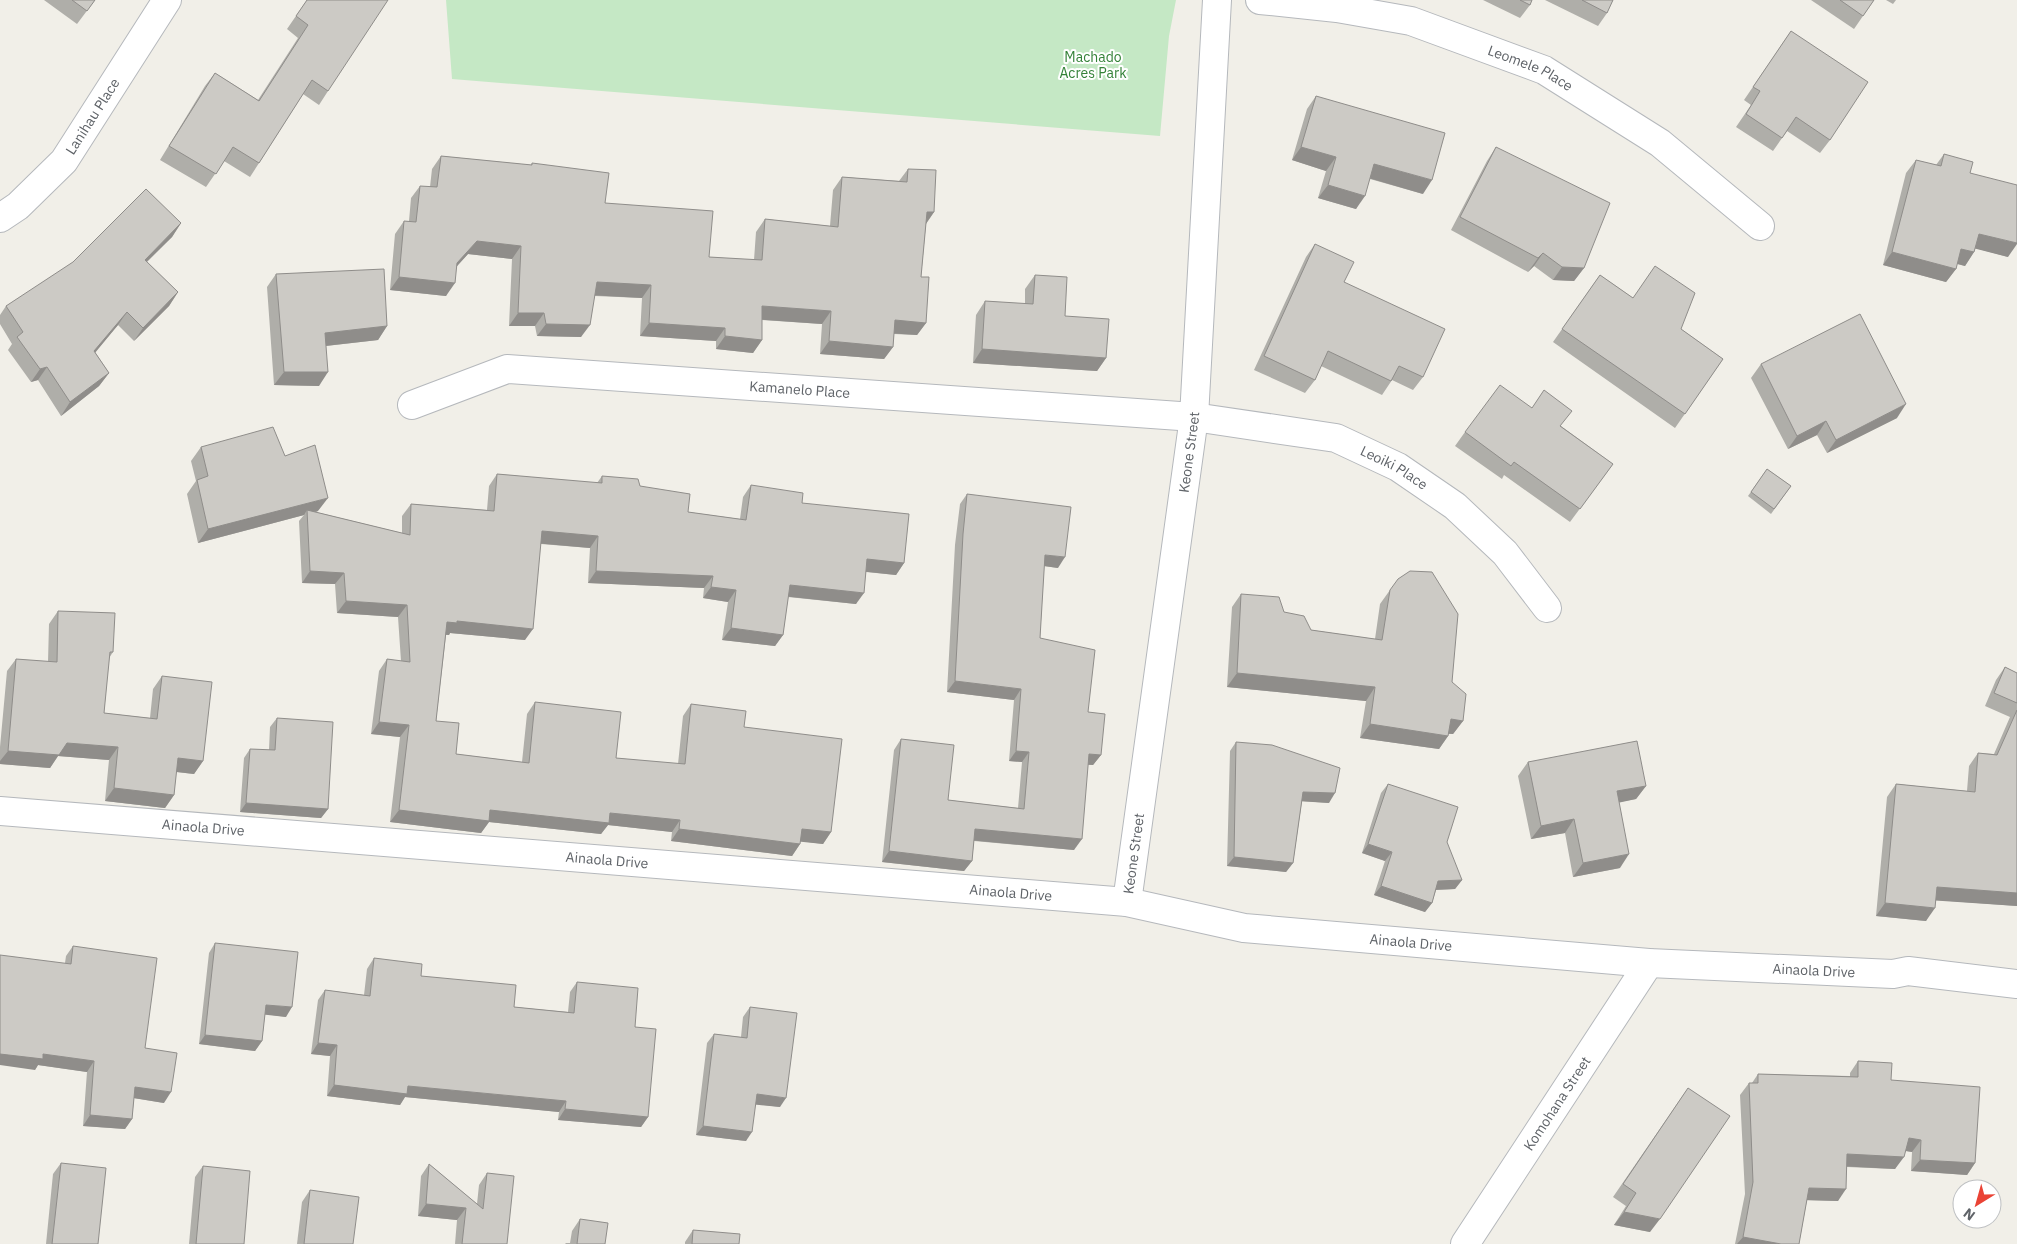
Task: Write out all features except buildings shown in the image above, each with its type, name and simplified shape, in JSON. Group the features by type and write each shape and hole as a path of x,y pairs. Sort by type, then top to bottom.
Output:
{"street":[{"name":"Lanihau Place","path":"0,218 18,206 64,160 167,0"},
{"name":"Keone Street","path":"1127,902 1194,417 1217,0"},
{"name":"Leomele Place","path":"1260,0 1337,8 1411,20 1544,70 1660,143 1760,226"},
{"name":"Kamanelo Place","path":"412,405 507,369 1194,417"},
{"name":"Leoiki Place","path":"1194,417 1336,438 1398,467 1455,506 1504,553 1546,608"},
{"name":"Ainaola Drive","path":"0,811 1127,902 1244,928 1649,963 1893,974 1908,971 2017,984"},
{"name":"Komohana Street","path":"1464,1244 1649,963"}],"green space":[{"name":"Machado Acres Park","path":"446,0 1176,0 1169,36 1160,136 452,79"}]}
